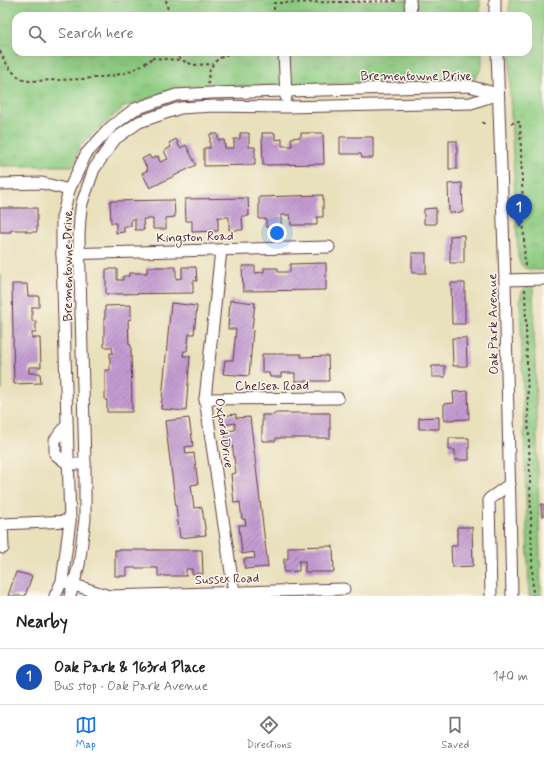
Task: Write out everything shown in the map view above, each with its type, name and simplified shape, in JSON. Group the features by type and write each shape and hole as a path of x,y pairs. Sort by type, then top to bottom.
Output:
{"street":[{"path":"405,0 410,12"},
{"path":"495,0 495,12"},
{"path":"284,56 286,107"},
{"name":"Oak Park Avenue","path":"497,56 505,280 512,596"},
{"name":"Brementowne Drive","path":"55,596 62,581 70,521 62,218 69,190 86,154 111,127 135,109 176,95 210,89 286,91 469,86 498,94"},
{"path":"210,89 213,106"},
{"name":"Brementowne Drive","path":"70,596 79,565 85,519 80,217 82,203 94,169 115,139 139,122 180,108 213,106 286,107 471,103 498,94"},
{"path":"0,184 42,183 69,190"},
{"name":"Kingston Road","path":"62,254 329,247"},
{"name":"Oxford Drive","path":"221,250 205,399 234,594"},
{"path":"505,280 544,279"},
{"name":"Chelsea Road","path":"205,399 338,398"},
{"path":"68,464 85,464"},
{"path":"491,596 489,499 510,484"},
{"path":"3,548 2,524 70,521"},
{"name":"Sussex Road","path":"62,581 110,596 234,594 344,589"}],"path":[{"path":"166,0 168,12"},
{"path":"274,12 274,3 405,0"},
{"path":"0,52 15,74 22,80 30,81 84,79 111,76 125,73 139,67 153,58 181,60 194,65 213,64"},
{"path":"178,56 181,60"},
{"path":"210,89 209,70 218,59 225,56"},
{"path":"520,122 525,268"},
{"path":"525,291 533,596"}],"green space":[{"path":"0,0 480,0 480,12 12,12 12,56 482,56 482,68 474,80 178,88 124,107 80,145 73,166 0,166"},
{"path":"509,0 544,0 544,270 531,270 525,268 520,264 518,257 510,95 510,56 532,56 532,12 509,12"},
{"path":"1,274 2,389 0,389"},
{"path":"533,284 541,596 529,596 520,301 523,290"}],"building":[{"path":"240,133 249,133 249,147 255,147 255,165 204,166 204,148 210,148 210,134 218,134 218,140 224,140 225,148 234,148 234,139 240,139"},
{"path":"262,133 275,133 275,140 282,139 282,146 292,146 291,138 301,137 301,133 323,133 324,164 263,165"},
{"path":"340,137 373,137 373,158 362,158 361,154 340,154"},
{"path":"176,139 180,148 186,145 196,165 150,188 142,173 148,170 142,159 149,155 151,159 158,156 160,162 168,159 164,151 171,147 169,143"},
{"path":"449,141 457,141 457,169 449,169"},
{"path":"462,183 463,212 449,213 448,184"},
{"path":"323,195 323,217 317,217 317,225 291,225 290,215 281,215 281,227 266,227 266,219 259,219 259,197"},
{"path":"248,198 249,216 242,216 243,230 229,230 229,217 218,217 218,231 192,232 192,221 186,221 185,199"},
{"path":"174,200 175,217 166,218 166,229 153,229 153,219 143,219 144,230 135,230 135,219 131,219 131,226 124,226 124,232 116,233 116,223 111,223 110,201"},
{"path":"0,208 37,208 37,232 11,230 11,232 0,232"},
{"path":"436,208 436,224 424,224 424,209"},
{"path":"464,235 464,263 450,263 450,236"},
{"path":"412,253 426,253 426,273 412,273"},
{"path":"326,263 326,290 243,291 242,266 255,266 255,273 264,272 264,268 278,268 278,272 290,272 290,264"},
{"path":"147,267 176,267 176,279 182,278 182,267 196,267 197,281 193,281 193,293 106,294 106,269 117,269 117,280 123,280 123,276 129,276 129,273 147,273"},
{"path":"451,283 465,283 465,324 452,324"},
{"path":"12,284 27,284 28,296 39,296 39,307 32,307 32,321 36,321 36,333 32,333 32,338 40,338 41,367 29,367 29,373 40,373 41,383 14,384"},
{"path":"230,300 255,303 249,376 223,374 225,360 233,360 236,329 228,329"},
{"path":"171,303 197,306 194,334 189,334 187,351 184,351 183,356 190,356 186,411 161,409"},
{"path":"131,305 131,319 128,320 129,345 131,345 132,412 107,412 107,400 105,400 105,370 110,370 110,353 113,353 112,347 104,347 105,306"},
{"path":"452,338 466,338 467,366 453,366"},
{"path":"262,354 301,354 301,357 328,356 329,381 295,381 295,373 281,373 281,377 270,377 269,373 262,373"},
{"path":"432,366 445,366 445,377 432,377"},
{"path":"468,391 469,419 444,420 444,404 454,403 453,392"},
{"path":"274,413 330,413 330,438 276,438 276,441 262,441 262,415 274,415"},
{"path":"236,414 236,418 250,417 268,567 245,569 244,559 255,558 254,552 242,554 239,525 246,525 245,519 242,519 240,502 234,503 231,474 236,473 232,443 226,444 225,431 235,430 235,423 224,425 222,416"},
{"path":"439,417 439,429 419,429 419,418"},
{"path":"189,418 193,446 185,447 186,454 194,453 198,484 191,485 194,508 202,507 206,535 180,538 165,421"},
{"path":"449,438 469,438 469,460 455,460 455,450 449,450"},
{"path":"541,504 544,504 544,516 542,516"},
{"path":"457,527 472,527 473,566 452,567 451,546 457,546"},
{"path":"333,546 334,572 305,572 305,561 299,561 299,571 284,572 284,559 288,559 288,547"},
{"path":"115,550 202,550 203,574 192,574 192,569 186,569 186,576 158,576 158,568 127,568 127,576 115,576"},
{"path":"16,572 32,576 25,596 8,596"}],"place":[{"name":"Oak Park & 163rd Place","path":"519,227"}]}
